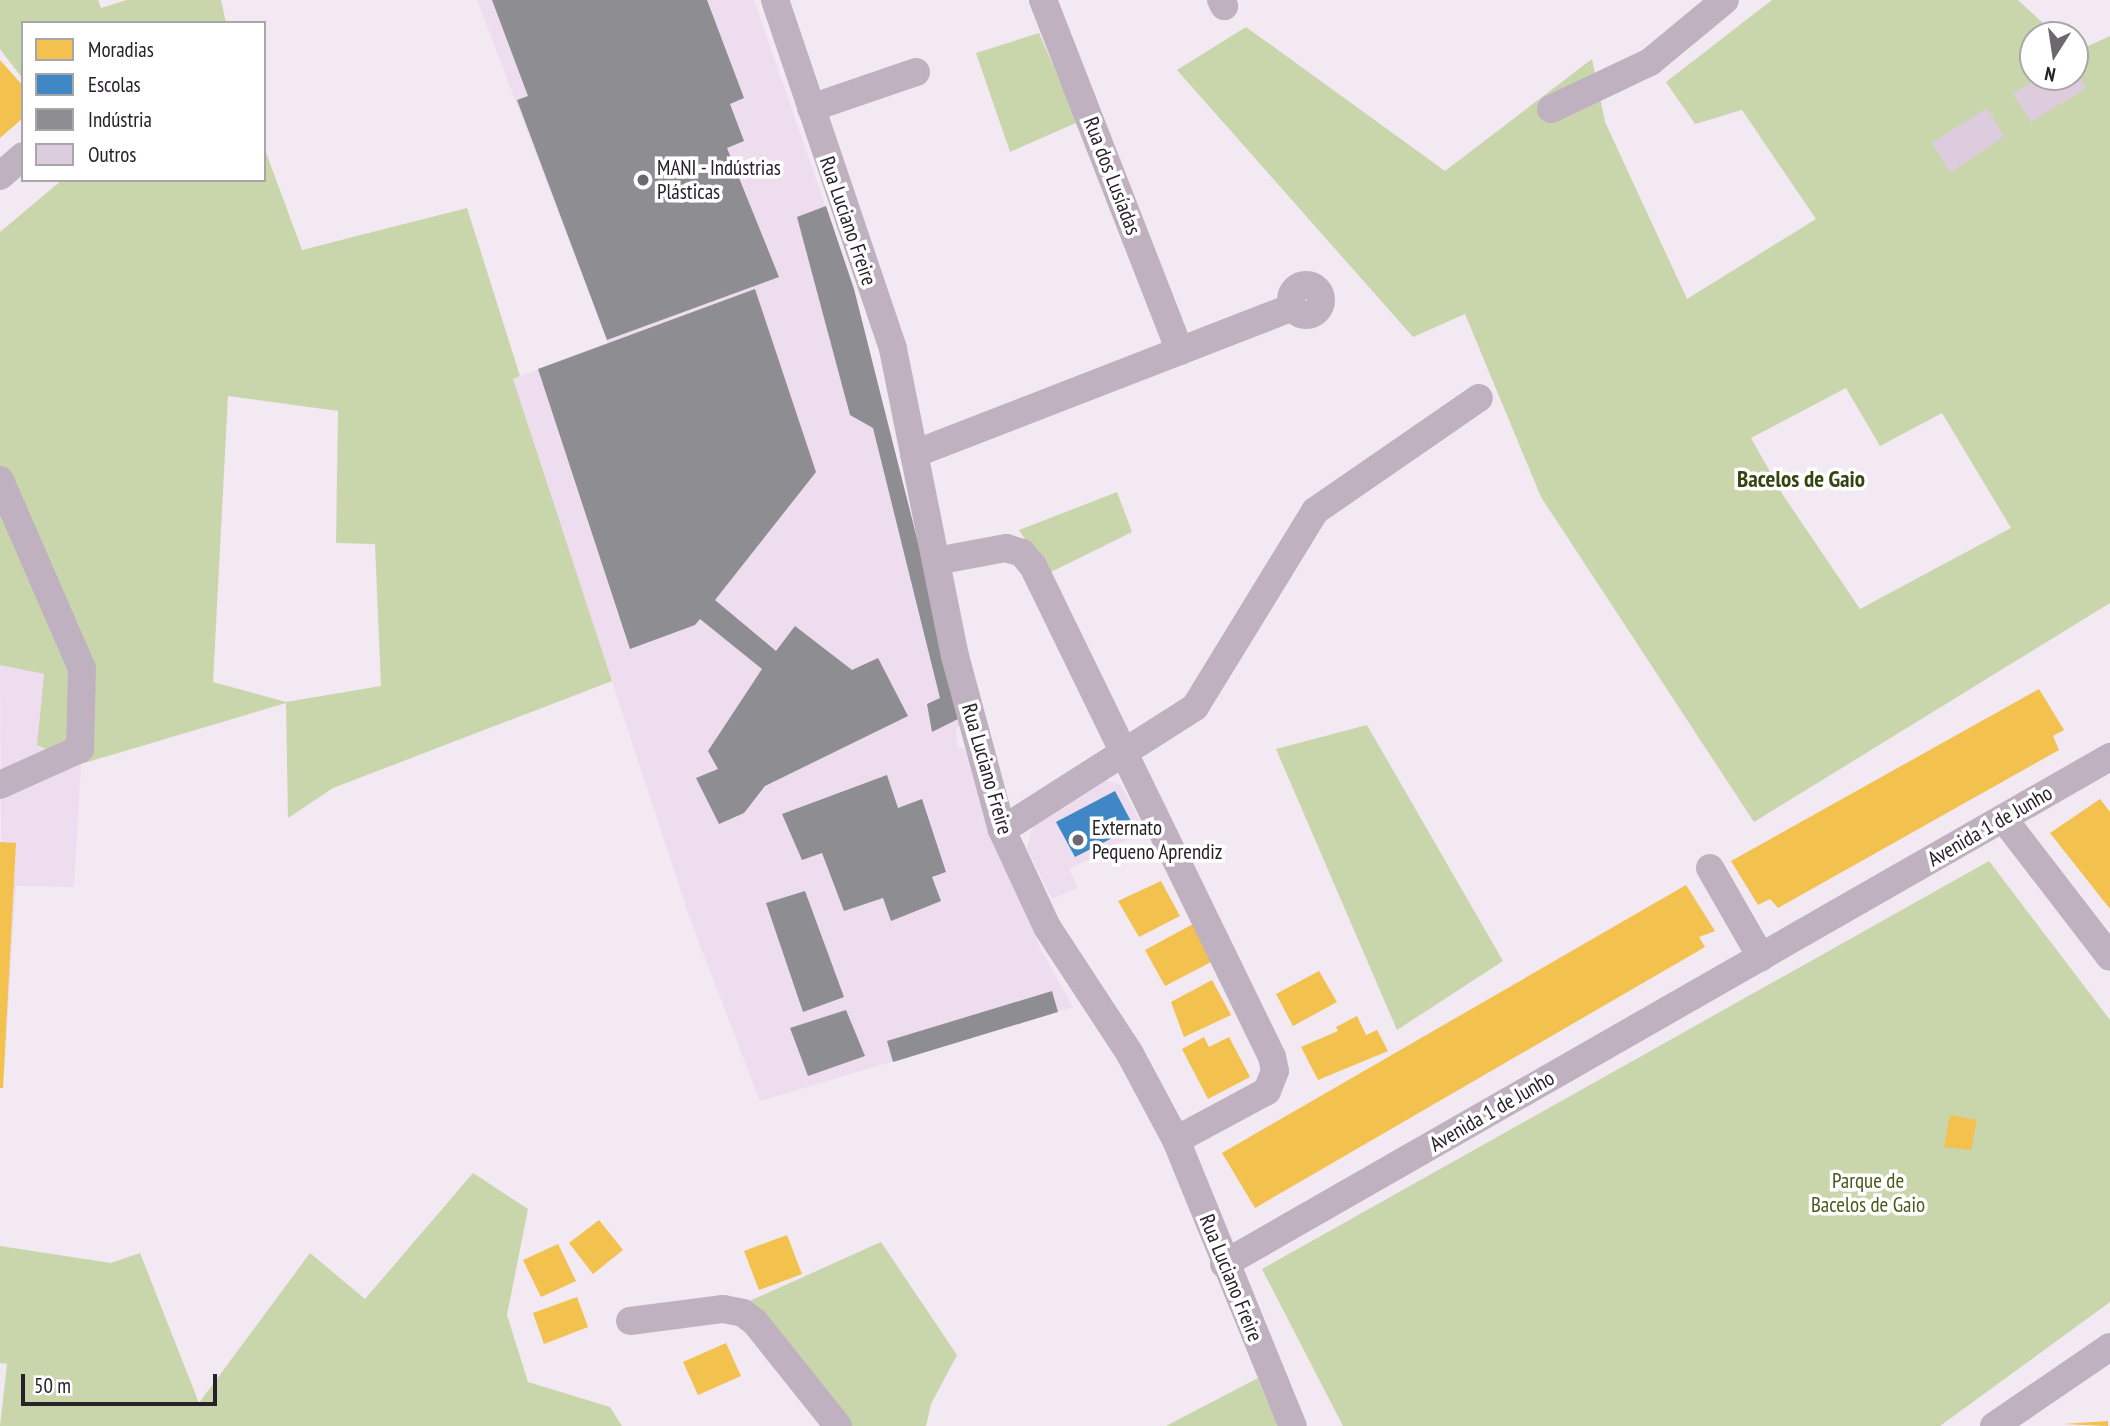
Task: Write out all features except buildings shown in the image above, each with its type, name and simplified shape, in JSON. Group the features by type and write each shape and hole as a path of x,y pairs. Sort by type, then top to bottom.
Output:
{"street":[{"name":"Rua Luciano Freire","path":"775,0 892,349 955,656 1002,830 1047,926 1129,1054 1175,1140 1293,1426"},
{"name":"Rua dos Lusíadas","path":"1043,0 1180,351"},
{"path":"1551,109 1650,62 1725,0"},
{"path":"811,108 916,72"},
{"path":"0,176 21,158"},
{"path":"914,454 1293,307"},
{"path":"1002,830 1195,707 1315,511 1479,398"},
{"path":"0,480 82,669 80,749 0,785"},
{"path":"936,561 982,550 1022,553 1047,592 1123,754 1256,1022 1275,1071 1266,1091 1175,1140"},
{"name":"Avenida 1 de Junho","path":"1224,1264 2110,757"},
{"path":"2003,818 2110,957"},
{"path":"1710,868 1760,957"},
{"path":"630,1321 723,1309 743,1313 755,1322 838,1426"},
{"path":"2003,1423 2110,1347"}],"shaded area":[{"path":"477,0 754,0 854,289 963,722 956,730 957,746 968,751 994,836 1041,950 1073,1007 760,1101 690,919 513,379 608,343"},
{"path":"0,665 44,674 37,745 81,764 74,887 16,886 3,1088"},
{"name":"Externato Pequeno Aprendiz","path":"1105,781 1121,785 1145,831 1069,869 1078,888 1052,899 1027,849 1033,826"}],"green space":[{"path":"0,0 98,0 101,8 127,0 221,0 226,21 21,21 21,76 0,49"},
{"path":"1772,0 2018,0 2041,21 2019,21 2019,91 2089,91 2089,46 2110,36 2110,603 1754,822 1541,497 1465,314 1413,337 1177,70 1246,27 1445,171 1592,59 1605,122 1687,299 1816,219 1742,110 1695,124 1666,82","holes":["1846,388 1880,446 1942,413 2011,528 1860,609 1783,495 1751,438"]},
{"path":"1039,33 1078,122 1010,152 976,53"},
{"path":"266,152 302,250 467,208 520,376 513,379 612,681 333,788 288,818 286,703 81,764 37,745 44,674 0,665 0,232 60,182 266,182","holes":["228,396 338,411 336,543 375,544 381,686 286,702 213,682"]},
{"path":"1117,492 1132,532 1047,574 1019,530"},
{"path":"1367,725 1503,961 1397,1030 1276,749"},
{"name":"Parque de Bacelos de Gaio","path":"1989,861 2110,1020 2110,1302 1940,1426 1343,1426 1262,1269"},
{"path":"473,1173 528,1209 507,1315 528,1382 610,1407 622,1426 0,1426 7,1364 0,1363 0,1246 111,1263 140,1253 199,1403 310,1253 365,1299"},
{"path":"881,1242 957,1355 931,1404 926,1426 848,1426 745,1303"},
{"path":"1258,1378 1278,1426 1166,1426"}],"place":[{"name":"MANI - Indústrias Plásticas","path":"643,180"},
{"name":"Externato Pequeno Aprendiz","path":"1078,840"}],"district":[{"name":"Bacelos de Gaio","path":"1801,479"}]}
